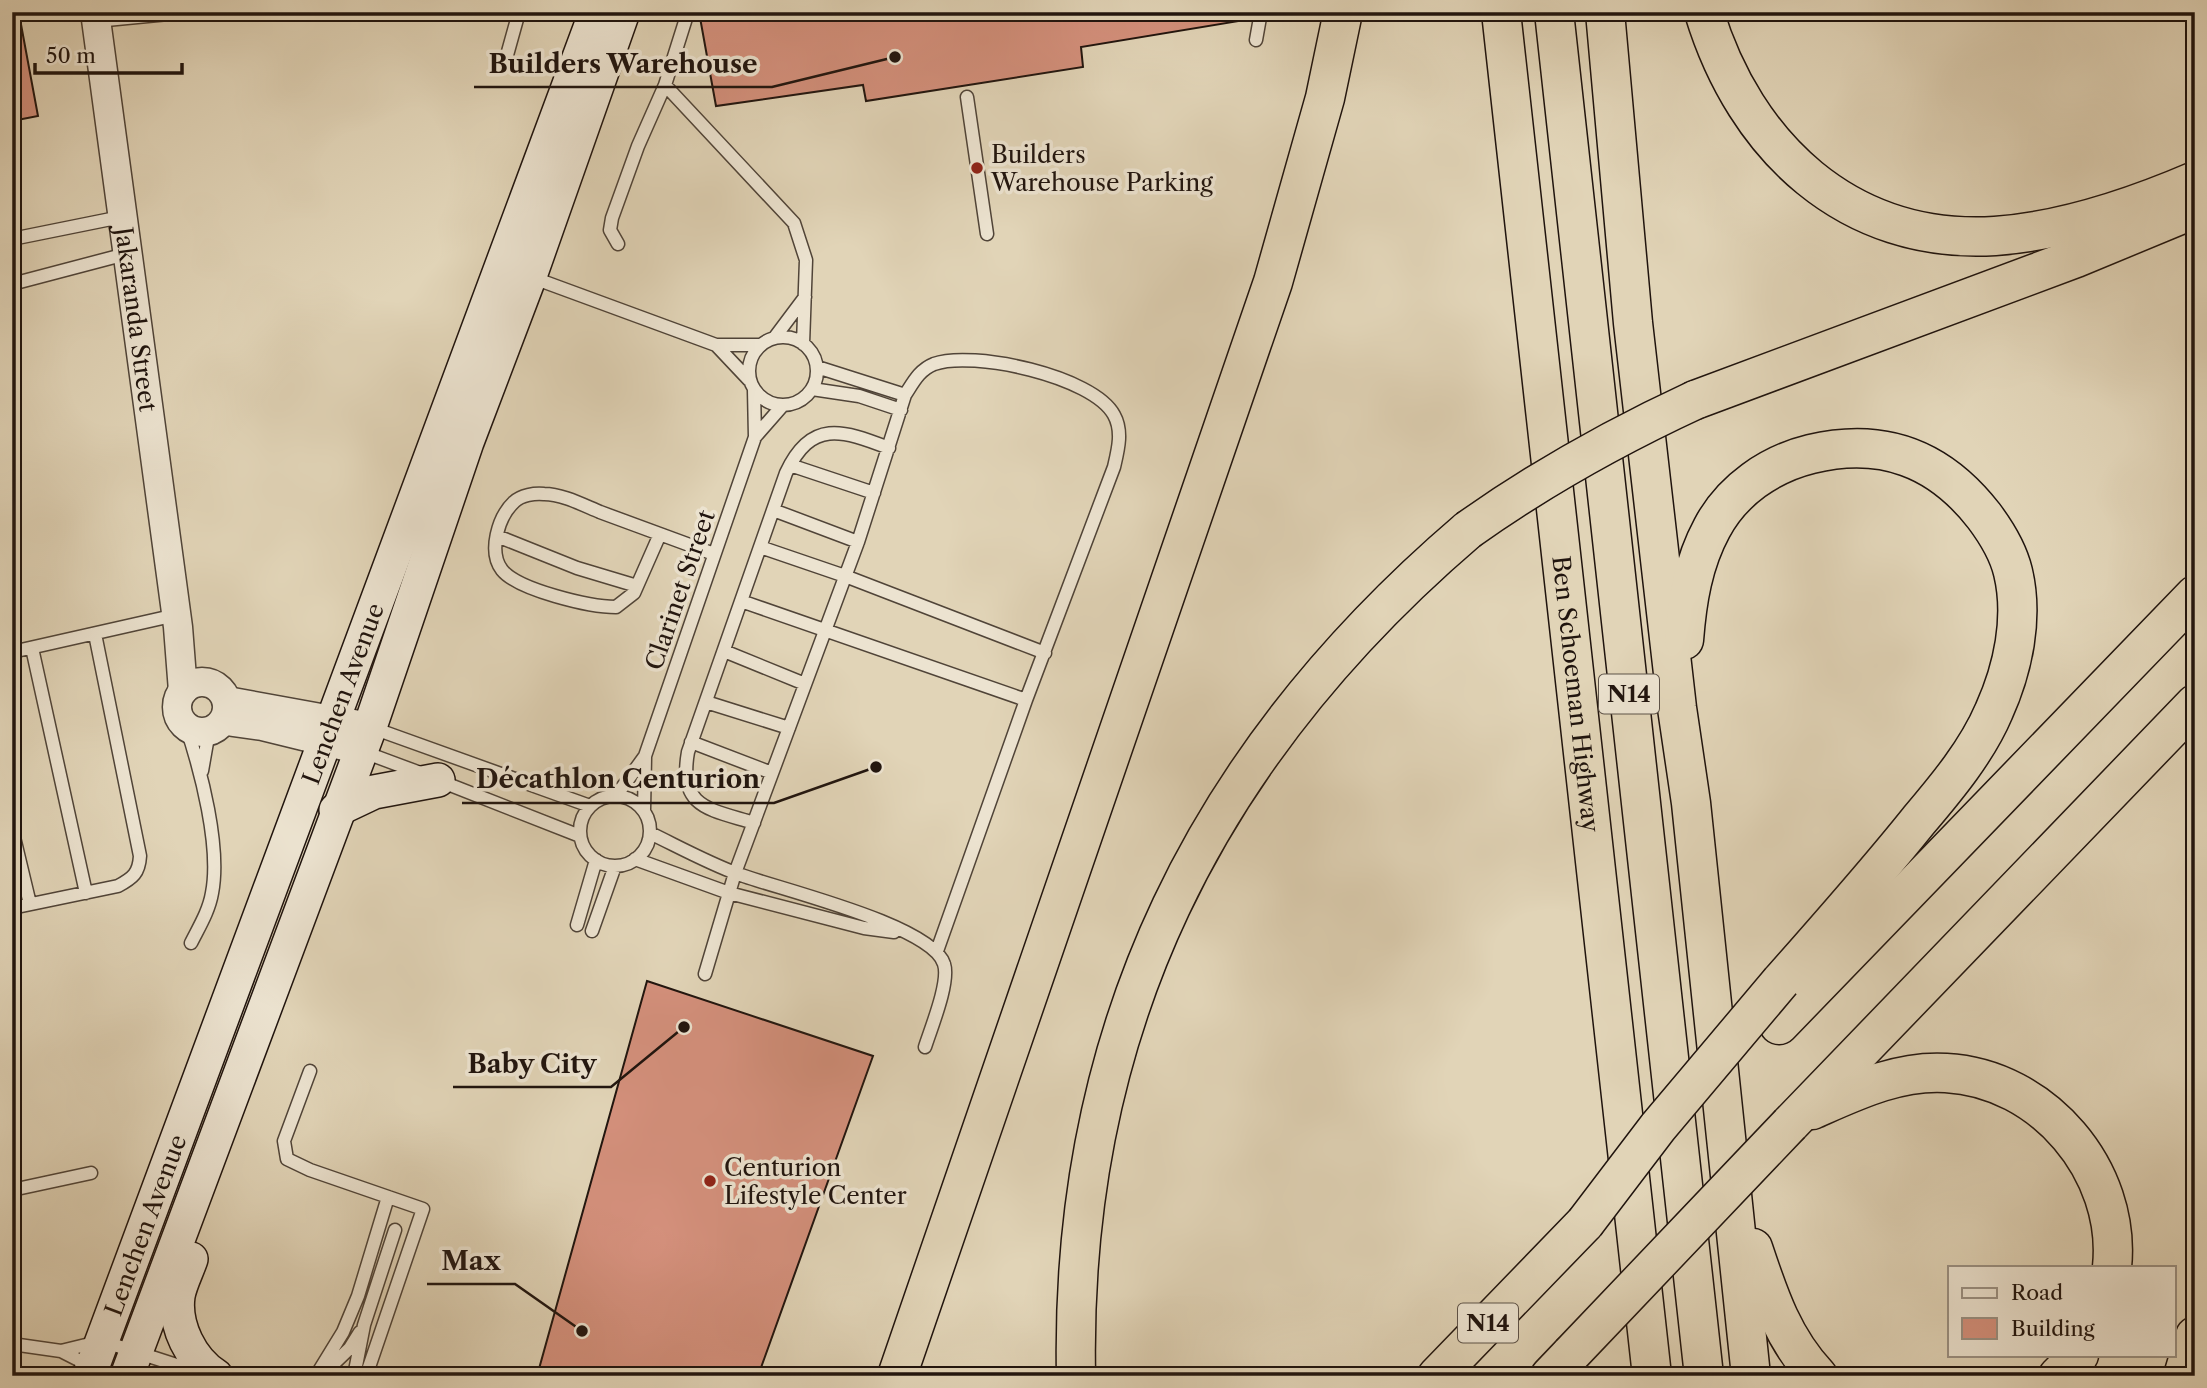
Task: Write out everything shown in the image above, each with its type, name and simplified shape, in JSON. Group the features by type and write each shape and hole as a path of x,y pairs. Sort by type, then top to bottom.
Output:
{"highway":[{"path":"897,1376 1273,282 1325,98 1343,12"},
{"name":"Ben Schoeman Highway","path":"1502,12 1652,1376"},
{"name":"Ben Schoeman Highway","path":"1555,12 1704,1376"},
{"path":"1605,12 1633,323 1672,668 1691,803 1751,1376"},
{"path":"1704,12 1713,41 1733,86 1765,134 1812,182 1844,203 1877,219 1947,234 1994,236 2074,223 2130,207 2195,181"},
{"path":"1076,1376 1079,1247 1090,1159 1129,1007 1159,933 1196,855 1245,772 1301,698 1367,624 1416,575 1468,530 1529,487 1637,427 1695,400 2076,258 2195,209"},
{"path":"1585,1223 1658,1127 1950,783 1994,713 2004,685 2017,624 2013,571 1992,527 1954,483 1936,469 1879,449 1853,448 1798,457 1749,483 1727,506 1712,527 1696,565 1687,602 1684,645 1691,803"},
{"name":"N14","path":"1437,1376 2195,595"},
{"path":"1560,1365 2195,704"},
{"path":"1793,1121 1855,1091 1914,1074 1946,1073 1982,1079 2017,1093 2066,1131 2085,1156 2107,1206 2113,1232 2112,1266"},
{"path":"1623,1115 1633,1376"},
{"path":"1733,1190 1783,1329 1799,1355 1818,1376"},
{"path":"2183,1376 2195,1336"},
{"path":"2058,1376 2077,1356"}],"main road":[{"name":"Lenchen Avenue","path":"98,1365 328,729 489,306 596,12"},
{"name":"Lenchen Avenue","path":"131,1364 232,1099 336,810 365,739 467,442 530,276 623,12"},
{"path":"336,810 382,790 438,780"},
{"path":"216,1376 187,1345 179,1320 178,1295 229,1149 232,1099"}],"street":[{"name":"Jakaranda Street","path":"95,17 177,621 194,686"},
{"name":"Jakaranda Street","path":"194,686 219,688 211,720 177,709 194,686"},
{"path":"211,720 328,729 365,739"}],"lane":[{"path":"95,17 189,12"},
{"path":"504,66 519,12"},
{"path":"618,244 610,230 612,218 638,146 665,86 688,12"},
{"path":"1256,40 1261,12"},
{"path":"665,86 706,126 794,223 806,260 803,344"},
{"path":"967,97 987,234"},
{"path":"12,239 121,216"},
{"path":"12,284 126,254"},
{"path":"530,276 716,345 760,345 775,337 787,336 803,344 814,356 817,367 812,389 859,396 901,410"},
{"path":"775,337 805,296"},
{"path":"716,345 762,398 783,405"},
{"name":"Clarinet Street","path":"755,437 750,358 760,345"},
{"path":"705,974 735,873 858,542 905,395 917,375 930,365 949,360 974,359 1019,368 1080,387 1114,414 1120,434 1114,467 1026,701 937,951"},
{"path":"817,367 905,395"},
{"name":"Clarinet Street","path":"616,796 645,756 755,437 783,405 804,397 812,389"},
{"path":"754,823 704,807 694,800 684,774 691,742 773,510 790,465 805,444 835,431 849,433 889,448"},
{"path":"790,465 874,493"},
{"path":"660,534 637,586 628,601 617,607 568,598 514,580 504,573 495,557 497,536 514,501 541,493 660,534 714,554"},
{"path":"773,510 858,542"},
{"path":"497,536 577,568 637,586"},
{"path":"760,547 845,576 1045,653"},
{"path":"741,601 1026,701"},
{"path":"12,652 177,621"},
{"path":"12,908 118,886 132,878 139,870 140,856 95,635"},
{"path":"32,648 86,893"},
{"path":"724,651 805,684"},
{"path":"706,702 789,728"},
{"name":"Jakaranda Street","path":"191,943 209,903 214,881 214,859 202,775 211,720"},
{"name":"Jakaranda Street","path":"202,775 211,720"},
{"path":"365,739 438,780 580,835"},
{"path":"365,739 590,806"},
{"path":"691,742 772,773"},
{"name":"Clarinet Street","path":"644,811 645,756"},
{"path":"616,796 636,803 644,811 650,833 648,845 635,859 615,866 596,860 583,847 580,835 581,820 590,806 598,800 616,796"},
{"path":"12,829 30,904"},
{"path":"650,833 735,873 873,918 908,933 937,951 945,965 945,981 925,1047"},
{"path":"635,859 729,893 809,911 864,928 908,933"},
{"path":"577,925 596,860"},
{"path":"592,931 615,866"},
{"path":"310,1071 284,1142 287,1159 310,1170 423,1209 366,1376"},
{"path":"12,1190 91,1172"},
{"path":"319,1376 343,1332 358,1296 388,1197"},
{"path":"354,1376 364,1325 395,1230"},
{"path":"319,1376 350,1348 364,1325"},
{"path":"12,1344 61,1351 98,1365 131,1364 208,1376"},
{"path":"61,1351 98,1365"}],"building":[{"path":"699,12 1239,12 1239,21 1081,47 1083,67 866,101 863,85 716,106"},
{"path":"20,19 38,116 12,121 12,20"},
{"name":"Centurion Lifestyle Center","path":"647,981 873,1056 758,1376 537,1376"}],"place":[{"name":"Builders Warehouse","path":"895,57"},
{"name":"Builders Warehouse Parking","path":"977,168"},
{"name":"Décathlon Centurion","path":"876,767"},
{"name":"Baby City","path":"684,1027"},
{"name":"Centurion Lifestyle Center","path":"710,1181"},
{"name":"Max","path":"582,1331"}]}
